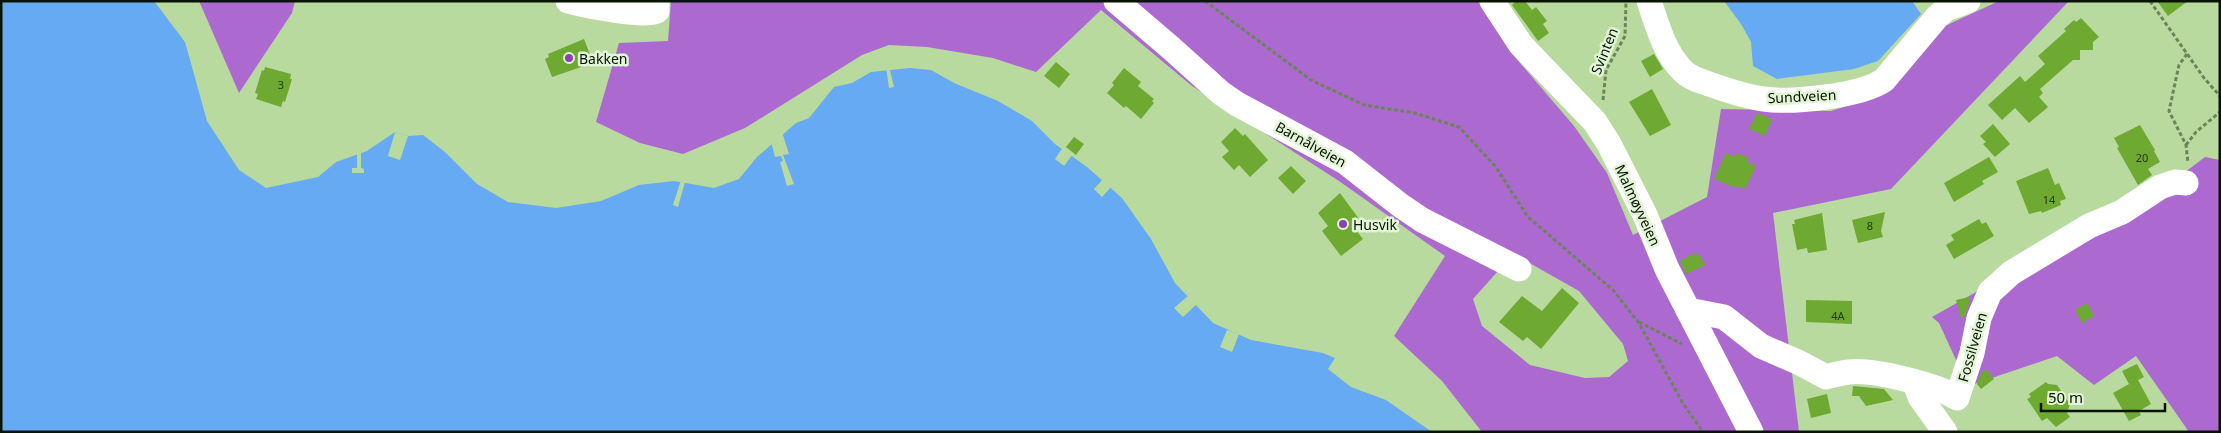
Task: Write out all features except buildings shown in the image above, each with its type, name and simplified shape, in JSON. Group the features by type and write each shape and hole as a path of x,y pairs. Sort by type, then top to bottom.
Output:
{"street":[{"path":"568,1 614,10 650,14 657,10 657,1"},
{"name":"Barnålveien","path":"1116,1 1172,48 1221,93 1237,104 1345,162 1422,220 1519,269"},
{"name":"Malmøyveien","path":"1492,1 1522,46 1595,122 1606,138 1645,215 1666,269 1751,432"},
{"name":"Sundveien","path":"1648,1 1670,54 1686,74 1692,78 1729,91 1765,100 1834,96 1874,87 1884,80 1946,9 1968,1"},
{"name":"Fossilveien","path":"1688,310 1724,317 1761,346 1826,377 1848,372 1865,372 1915,383 1943,391 1957,398 1972,353 1979,318 1990,292 2011,273 2089,226 2122,212 2160,187 2175,182 2186,184"},
{"path":"1915,383 1920,397 1945,432"}],"path":[{"path":"1205,1 1311,80 1364,105 1415,113 1459,127 1495,166 1528,217 1613,290 1638,322 1682,402 1703,432"},
{"name":"Svinten","path":"1602,103 1606,70 1625,36 1626,1"},
{"path":"2150,1 2204,78 2220,96"},
{"path":"2187,54 2179,65 2169,111 2186,145 2196,132 2220,112"},
{"path":"1638,322 1714,361"}],"shaded area":[{"path":"199,1 295,1 292,13 239,93"},
{"path":"671,1 1478,1 1509,50 1574,126 1607,173 1633,235 1707,197 1721,109 1831,111 1866,100 1934,31 1999,1 2069,1 1891,189 1773,213 1799,432 1482,432 1442,381 1394,336 1445,256 1339,181 1192,86 1101,10 1036,72 993,58 927,47 889,45 862,55 745,128 683,154 640,143 596,122 619,43 668,41","holes":["1507,261 1526,261 1579,291 1623,344 1628,361 1609,377 1585,378 1530,365 1482,326 1473,299"]},
{"path":"2205,157 2220,160 2220,432 2189,432 2136,356 2094,385 2057,356 1968,386 1939,323 1932,317 2176,179"}],"water":[{"path":"1,1 154,1 185,42 207,121 239,170 266,188 318,177 336,162 367,151 395,132 408,136 423,135 445,152 477,184 508,202 556,208 601,201 639,185 674,181 714,188 739,179 757,157 796,123 809,118 834,87 852,83 871,72 910,68 931,70 954,83 998,101 1032,121 1055,144 1087,167 1122,198 1151,239 1175,283 1213,323 1251,340 1323,353 1335,358 1328,369 1351,387 1386,400 1432,432 1,432"},
{"path":"1724,1 1912,1 1921,14 1878,61 1854,69 1777,79 1753,66 1751,42 1741,24"}],"pier":[{"path":"889,66 894,87 889,88 886,67"},
{"path":"395,132 408,136 400,160 388,156"},
{"path":"782,132 789,154 783,155 794,184 787,186 780,162 783,161 781,156 775,157 771,142"},
{"path":"1063,147 1073,154 1064,166 1055,159"},
{"path":"361,151 361,168 364,169 364,173 352,173 352,168 357,168 357,152"},
{"path":"1104,178 1112,186 1102,197 1094,189"},
{"path":"681,180 685,182 678,207 673,205"},
{"path":"1189,295 1198,303 1183,317 1174,308"},
{"path":"1227,330 1239,334 1232,352 1220,347"}],"place":[{"name":"Bakken","path":"569,58"},
{"name":"Husvik","path":"1343,224"}]}
